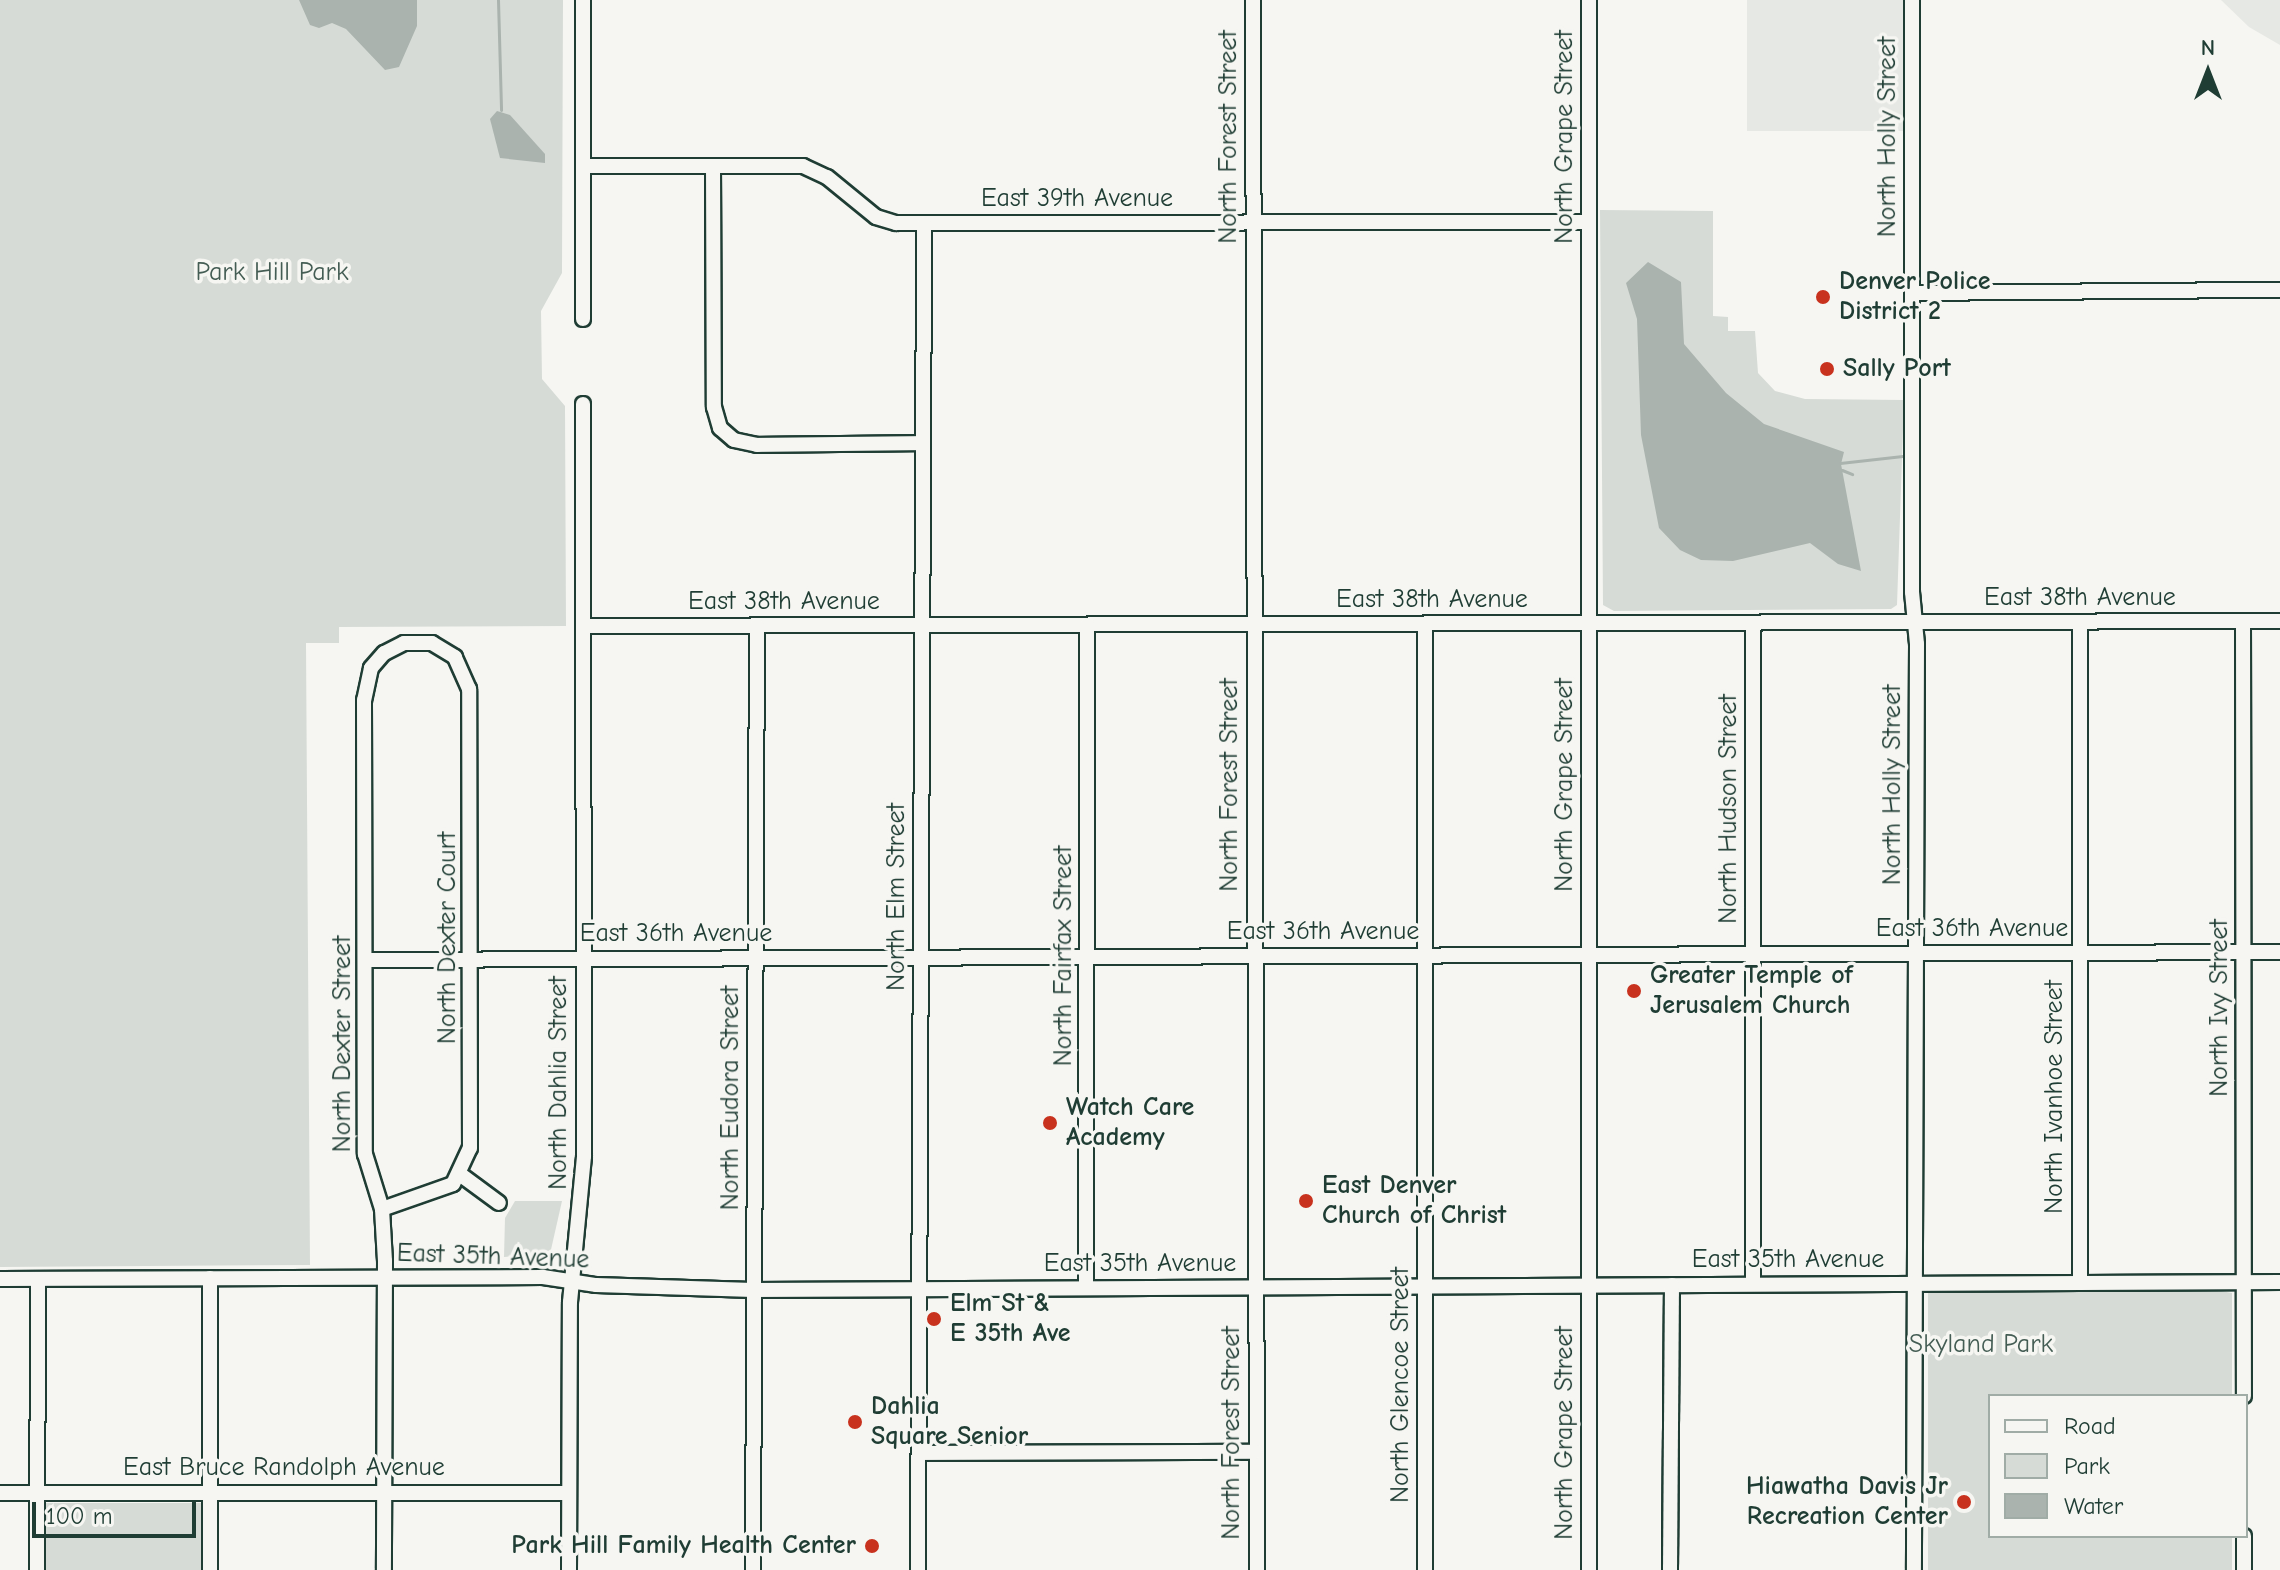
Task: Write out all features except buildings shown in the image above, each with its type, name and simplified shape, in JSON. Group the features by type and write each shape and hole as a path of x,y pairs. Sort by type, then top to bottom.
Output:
{"street":[{"path":"583,0 583,319"},
{"name":"North Forest Street","path":"1253,0 1257,1570"},
{"name":"North Grape Street","path":"1589,0 1589,1570"},
{"name":"North Holly Street","path":"1912,0 1917,953 1914,1570"},
{"name":"East 39th Avenue","path":"583,166 803,166 827,177 876,217 924,224 1589,222"},
{"path":"713,166 714,407 720,428 734,440 757,445 923,443"},
{"name":"North Elm Street","path":"918,1570 924,224"},
{"path":"1912,293 2280,290"},
{"name":"North Dahlia Street","path":"569,1570 573,1281 584,1171 583,404"},
{"name":"North Ivy Street","path":"2243,621 2244,1394"},
{"name":"East 38th Avenue","path":"584,626 2280,621"},
{"name":"North Ivanhoe Street","path":"2080,622 2080,1283"},
{"name":"North Hudson Street","path":"1753,623 1753,1284"},
{"name":"North Glencoe Street","path":"1425,624 1425,1570"},
{"name":"North Fairfax Street","path":"1086,1288 1089,957 1087,625"},
{"name":"North Eudora Street","path":"753,1570 757,626"},
{"name":"North Dexter Court","path":"417,642 450,652 468,677 473,959 470,1148 461,1175"},
{"name":"North Dexter Street","path":"384,1570 385,1277 382,1209 365,1154 366,681 384,653 417,642"},
{"name":"East 36th Avenue","path":"367,960 2280,952"},
{"path":"382,1209 441,1191 461,1175 499,1203"},
{"name":"East 35th Avenue","path":"0,1279 385,1277 573,1281 753,1290 2280,1282"},
{"path":"210,1278 210,1570"},
{"path":"37,1570 38,1279"},
{"path":"1670,1570 1672,1285"},
{"path":"919,1453 1256,1452"},
{"name":"East Bruce Randolph Avenue","path":"0,1493 569,1493"},
{"path":"2244,1538 2244,1570"}],"shaded area":[{"path":"1747,0 1904,0 1904,131 1747,131"},
{"path":"2221,0 2280,0 2280,45 2249,27"}],"green space":[{"name":"Park Hill Park","path":"0,0 563,0 562,273 541,311 542,379 565,406 566,626 339,627 339,643 306,643 310,1265 0,1267"},
{"path":"1600,210 1713,211 1713,316 1728,317 1728,331 1755,331 1758,373 1775,391 1805,399 1904,400 1897,605 1891,609 1614,611 1603,605"},
{"path":"515,1201 562,1201 550,1254 504,1257 505,1218"},
{"name":"Skyland Park","path":"1928,1293 2232,1293 2232,1394 1988,1394 1988,1538 2232,1538 2232,1570 1928,1570"},
{"path":"46,1503 201,1503 201,1570 46,1570"}],"water":[{"path":"299,0 417,0 417,26 399,67 385,70 346,29 332,23 319,28 310,25"},
{"path":"497,111 510,115 545,154 545,163 500,158 490,119"},
{"path":"1648,262 1681,282 1684,344 1726,393 1764,424 1844,452 1841,464 1861,571 1838,564 1810,543 1733,561 1701,560 1680,550 1659,528 1641,435 1637,319 1626,283"}],"waterway":[{"path":"498,0 501,110"},
{"path":"1840,463 1903,456"},
{"path":"1842,470 1852,474"}],"place":[{"name":"Denver Police District 2","path":"1823,297"},
{"name":"Sally Port","path":"1827,369"},
{"name":"Greater Temple of Jerusalem Church","path":"1634,991"},
{"name":"Watch Care Academy","path":"1050,1123"},
{"name":"East Denver Church of Christ","path":"1306,1201"},
{"name":"Elm St & E 35th Ave","path":"934,1319"},
{"name":"Dahlia Square Senior","path":"855,1422"},
{"name":"Hiawatha Davis Jr Recreation Center","path":"1964,1502"},
{"name":"Park Hill Family Health Center","path":"872,1546"}]}
